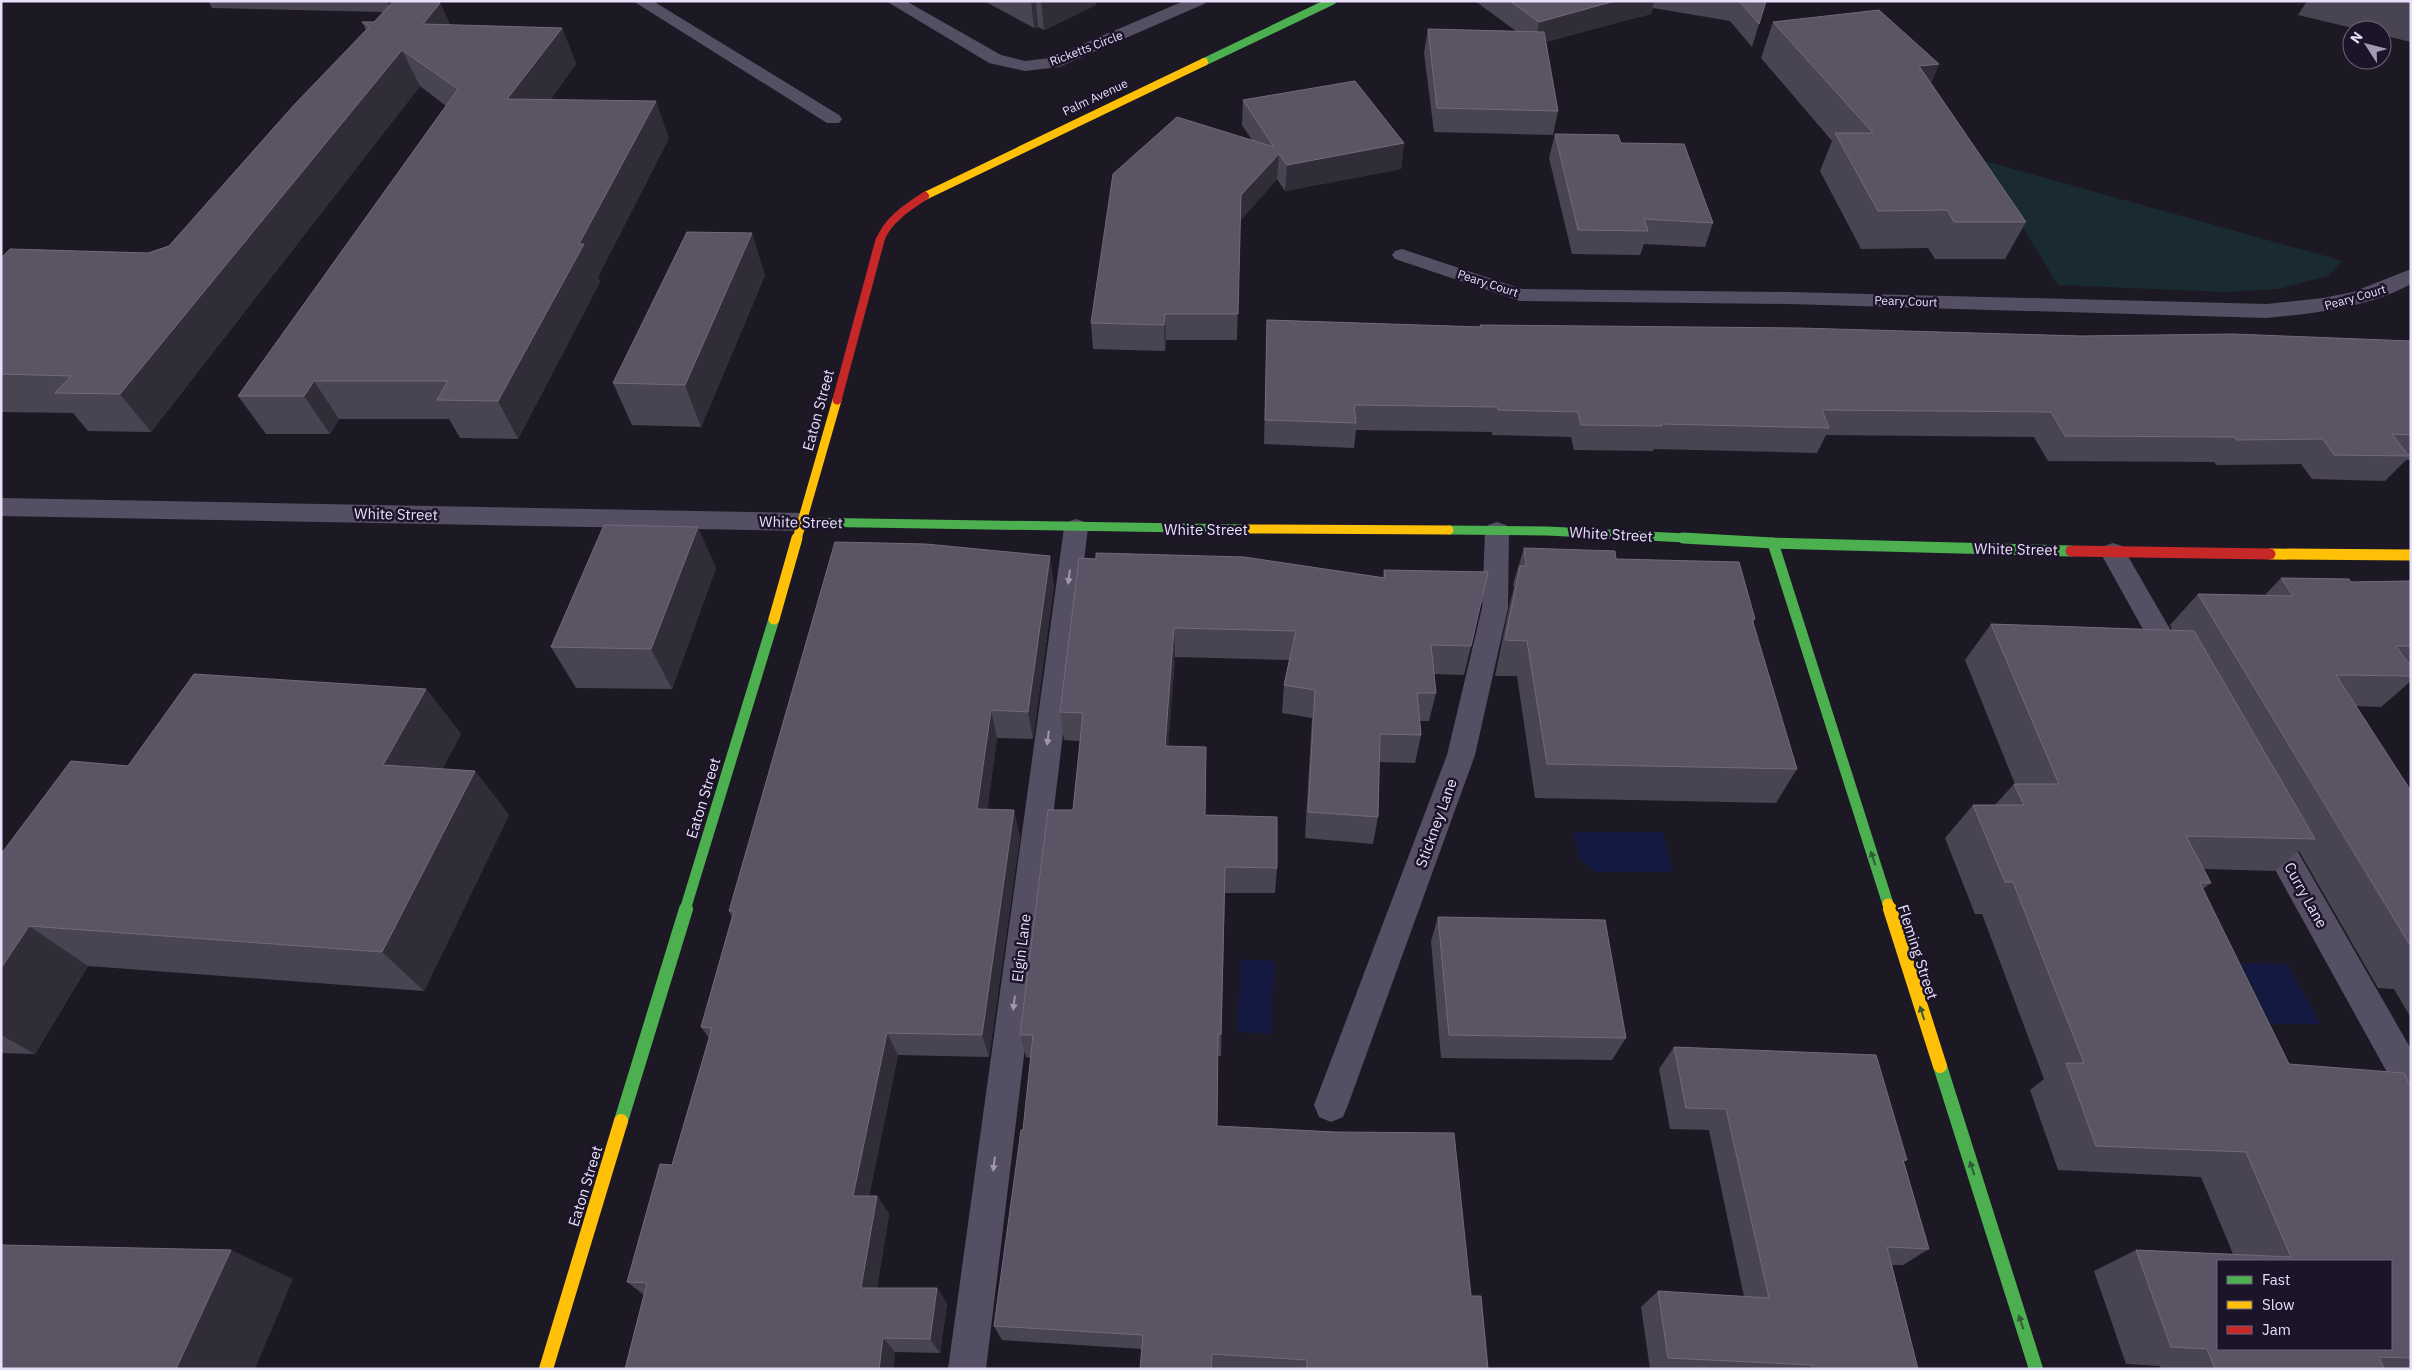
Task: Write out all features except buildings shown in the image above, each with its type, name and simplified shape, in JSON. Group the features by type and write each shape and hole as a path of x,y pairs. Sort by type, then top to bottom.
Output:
{"street":[{"path":"641,1 833,119"},
{"name":"Ricketts Circle","path":"894,1 995,59 1025,66 1053,63 1198,1"},
{"name":"Palm Avenue","path":"882,234 903,210 934,190 1332,1"},
{"name":"Eaton Street","path":"546,1369 803,522 882,234"},
{"name":"Peary Court","path":"1402,255 1520,295 1790,298 2267,311 2324,306 2342,302 2393,286 2411,274"},
{"name":"White Street","path":"1,507 1076,528 1547,531 1773,543 2113,552 2411,555"},
{"name":"Elgin Lane","path":"967,1369 1076,528"},
{"name":"Stickney Lane","path":"1331,1105 1461,755 1495,608 1497,531"},
{"name":"Fleming Street","path":"1773,543 2036,1369"},
{"path":"2113,552 2189,687"},
{"name":"Curry Lane","path":"2256,807 2411,1082"}],"shaded area":[{"path":"1981,160 2343,261 2328,276 2278,289 2223,292 2058,285"},
{"path":"1574,832 1663,832 1673,872 1595,872 1579,858"},
{"path":"1241,959 1274,961 1271,1034 1237,1032"},
{"path":"2241,963 2288,964 2320,1024 2271,1024"}],"traffic: fast":[{"path":"1204,62 1332,1"},
{"path":"803,522 1247,529"},
{"path":"1449,530 1547,531 1773,543 2071,551"},
{"path":"1773,543 1888,904"},
{"path":"621,1121 774,619"},
{"path":"1940,1066 2036,1369"}],"traffic: slow":[{"path":"925,196 1204,62"},
{"path":"774,619 837,400"},
{"path":"1247,529 1449,530"},
{"path":"2270,554 2411,555"},
{"path":"1888,904 1940,1066"},
{"path":"546,1369 621,1121"}],"traffic: jam":[{"path":"837,400 882,234 903,210 925,196"},
{"path":"2071,551 2270,554"}]}
